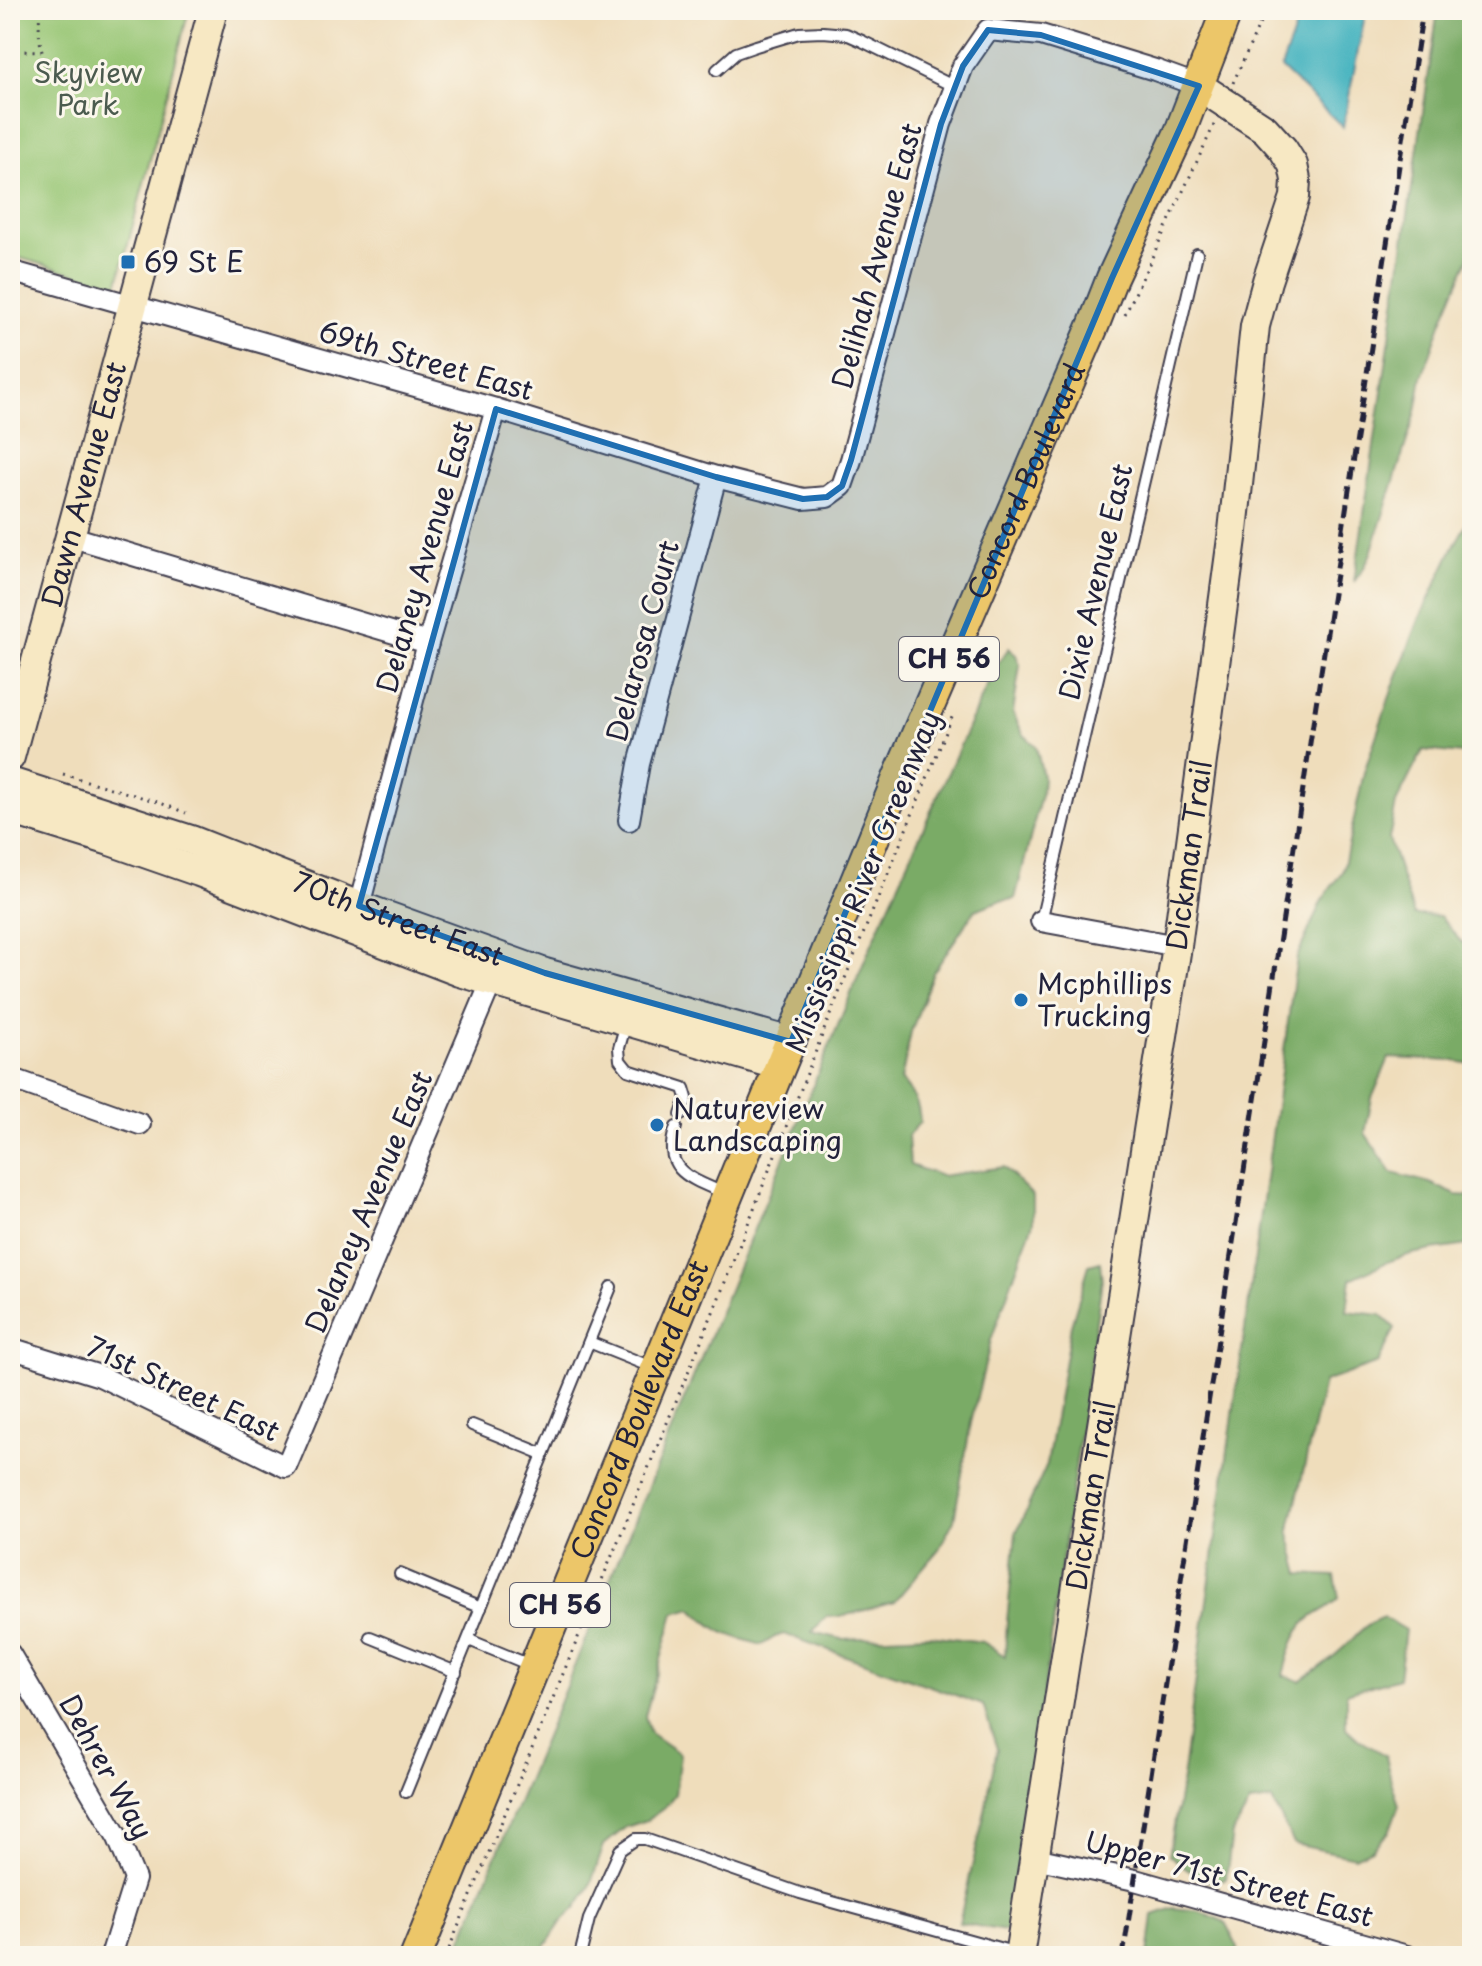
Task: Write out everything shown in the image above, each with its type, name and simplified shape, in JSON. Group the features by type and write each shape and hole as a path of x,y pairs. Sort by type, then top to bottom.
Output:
{"main road":[{"name":"Concord Boulevard","path":"786,1054 899,776 1112,278 1180,132 1227,10"},
{"name":"Concord Boulevard East","path":"416,1956 786,1054"}],"street":[{"name":"Dawn Avenue East","path":"10,757 213,10"},
{"name":"Delihah Avenue East","path":"827,497 842,486 851,460 941,124 963,66 988,30 1041,35 1199,86"},
{"name":"Dickman Trail","path":"1019,1955 1177,946 1233,531 1255,326 1295,197 1293,165 1283,149 1265,129 1199,86"},
{"name":"69th Street East","path":"10,271 496,409 716,477 803,499 827,497"},
{"name":"Delaney Avenue East","path":"359,906 428,643 496,409"},
{"name":"Delarosa Court","path":"629,820 639,764 716,477"},
{"path":"69,536 428,643"},
{"name":"70th Street East","path":"10,782 191,840 359,906 496,970"},
{"name":"70th Street East","path":"10,810 199,872 460,972 496,970 545,973 630,1010 786,1054"},
{"path":"1041,921 1177,946"},
{"name":"Delaney Avenue East","path":"286,1467 496,970"},
{"path":"10,1078 140,1124"},
{"name":"71st Street East","path":"10,1348 100,1376 286,1467"},
{"name":"Dehrer Way","path":"10,1654 118,1838 135,1879 111,1956"},
{"name":"Upper 71st Street East","path":"1035,1858 1135,1880 1407,1956"}],"lane":[{"path":"717,70 736,53 799,33 823,32 846,34 955,87"},
{"name":"Dixie Avenue East","path":"1041,921 1197,254"},
{"path":"630,1010 619,1048 620,1060 628,1070 684,1088 687,1098 681,1115"},
{"path":"676,1127 671,1140 671,1156 676,1167 700,1183 728,1194"},
{"path":"406,1792 611,1287"},
{"path":"589,1342 657,1369"},
{"path":"472,1425 543,1454"},
{"path":"400,1574 481,1608"},
{"path":"370,1637 456,1672"},
{"path":"469,1640 534,1667"},
{"path":"580,1956 589,1919 620,1850 636,1839 645,1839 800,1893 1019,1955"}],"path":[{"path":"40,10 38,34 41,52 55,86"},
{"path":"1123,320 1266,10"},
{"path":"10,46 18,51 41,52"},
{"name":"Mississippi River Greenway","path":"446,1956 718,1300 955,709"},
{"path":"55,771 188,814"}],"highlighted area":[{"path":"988,30 1041,35 1199,86 1112,278 791,1042 545,973 359,906 496,409 716,477 803,499 827,497 842,486 851,460 941,124 963,66"}],"green space":[{"name":"Skyview Park","path":"10,10 189,10 117,286 10,255"},
{"path":"1438,10 1472,10 1472,250 1422,377 1416,412 1371,553 1354,582"},
{"path":"1472,514 1472,755 1423,750 1396,803 1389,839 1414,915 1440,916 1461,942 1472,946 1472,1064 1389,1058 1372,1098 1365,1133 1392,1173 1430,1183 1456,1195 1472,1196 1472,1244 1404,1256 1351,1279 1347,1311 1381,1315 1395,1328 1378,1363 1324,1382 1289,1533 1300,1574 1335,1576 1339,1598 1302,1626 1283,1675 1300,1681 1332,1658 1365,1627 1383,1617 1405,1630 1399,1678 1346,1693 1346,1728 1386,1756 1399,1805 1389,1832 1372,1849 1355,1857 1294,1844 1272,1800 1250,1803 1232,1834 1226,1879 1204,1881 1169,1855 1297,957 1321,902 1343,870 1364,772 1394,684 1419,620"},
{"path":"1009,648 1020,665 1013,713 1023,734 1036,746 1043,777 1015,899 975,910 933,973 911,1032 901,1080 915,1099 920,1122 908,1136 910,1165 941,1176 1004,1167 1033,1196 1033,1223 991,1340 971,1422 954,1520 939,1549 894,1602 840,1617 827,1616 812,1632 842,1639 930,1635 983,1642 1005,1656 1016,1533 1047,1464 1071,1325 1089,1265 1100,1262 1102,1280 1012,1932 959,1923 997,1749 983,1705 784,1634 762,1645 740,1639 716,1628 692,1608 674,1613 645,1716 650,1733 680,1754 675,1794 664,1808 647,1820 626,1827 604,1845 590,1886 539,1956 455,1956 866,957 995,667"},
{"path":"1173,1908 1200,1911 1225,1922 1238,1948 1237,1956 1148,1956 1153,1915"}],"water":[{"path":"1302,10 1366,10 1343,127 1281,68"}],"railway":[{"path":"1123,1956 1423,10"}],"place":[{"name":"69 St E","path":"128,262"},
{"name":"Mcphillips Trucking","path":"1021,1000"},
{"name":"Natureview Landscaping","path":"657,1125"}]}
